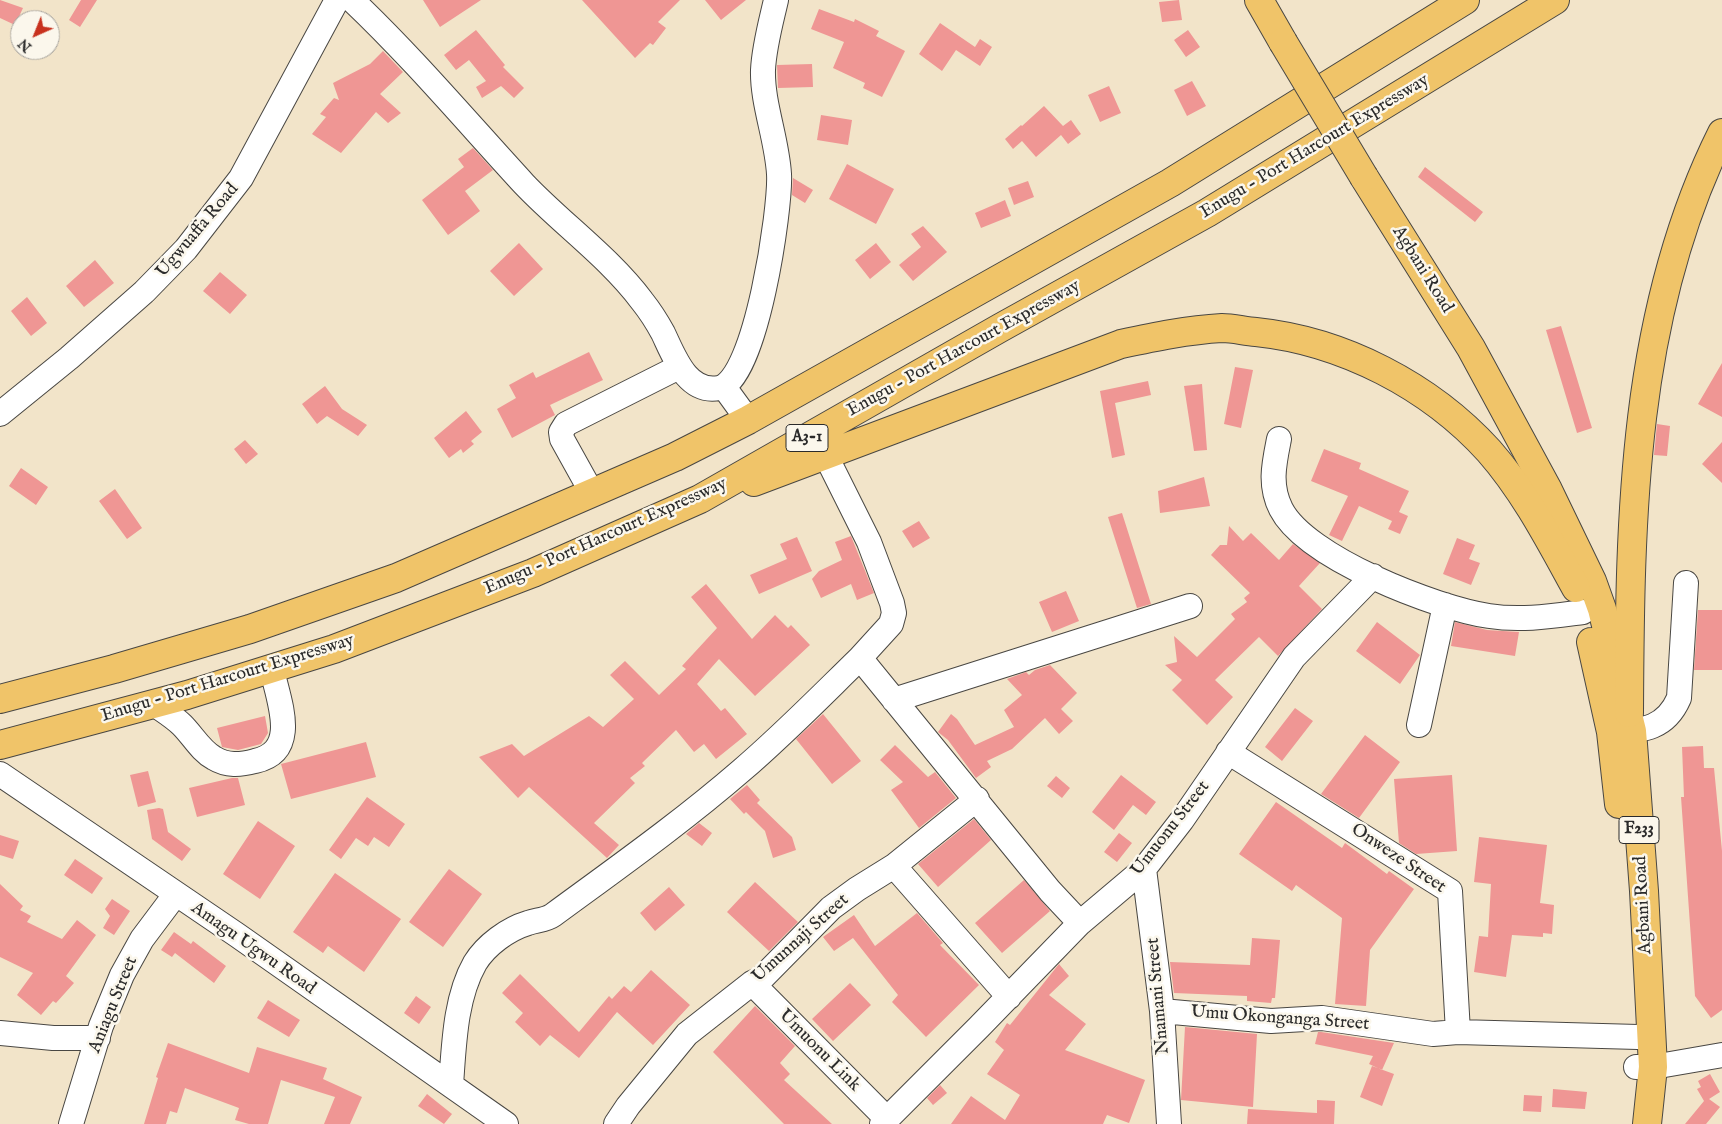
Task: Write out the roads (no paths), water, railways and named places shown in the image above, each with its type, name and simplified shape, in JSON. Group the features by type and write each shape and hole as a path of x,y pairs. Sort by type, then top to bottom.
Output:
{"main road":[{"name":"Agbani Road","path":"1259,0 1364,177 1470,348 1532,460 1592,581 1602,609 1624,726 1644,891 1645,1067 1648,1124"},
{"name":"A3-1","path":"0,699 114,669 250,629 396,578 675,457 748,420 1170,183 1465,0"},
{"name":"Enugu - Port Harcourt Expressway","path":"0,744 154,704 334,650 533,573 700,499 1207,213 1555,0"},
{"path":"1624,726 1632,516 1647,374 1670,273 1694,198 1722,133"},
{"path":"700,499 774,476 825,454 1121,344 1180,332 1224,328 1282,334 1328,346 1372,364 1448,414 1470,432 1510,477 1541,526 1580,600"},
{"name":"Agbani Road","path":"1575,546 1580,600 1598,666 1624,726 1629,898 1638,1037 1645,1067 1630,1124"}],"street":[{"name":"Ugwuaffa Road","path":"0,414 69,358 144,292 186,249 241,178 337,0"},
{"path":"352,0 424,73 524,184 627,283 643,302 661,331 679,367 694,382 706,388 724,387"},
{"path":"724,387 743,359 753,333 766,280 778,211 779,174 775,138 763,84 763,68 776,0"},
{"path":"592,494 562,439 563,428 572,420 679,367"},
{"path":"724,387 748,420"},
{"path":"1278,439 1272,477 1280,508 1291,525 1314,545 1373,576 1445,605 1490,616 1521,619 1580,600"},
{"path":"451,1084 457,1024 465,986 476,963 485,950 494,942 520,926 550,917 690,813 743,769 860,658 891,624 894,614 892,603 868,542 825,454"},
{"name":"Umuonu Street","path":"884,1121 1009,997 1080,923 1144,869 1294,657 1373,576"},
{"path":"1624,726 1660,723 1673,713 1679,698 1686,583"},
{"path":"1419,725 1445,605"},
{"path":"894,700 1190,606"},
{"path":"860,658 977,799 1050,891 1080,923"},
{"path":"154,704 181,724 212,758 225,764 243,764 263,760 274,754 280,746 282,735 283,721 272,670"},
{"name":"Onweze Street","path":"1228,752 1450,891 1458,1032"},
{"name":"Amagu Ugwu Road","path":"0,774 451,1084 502,1123"},
{"name":"Umunnaji Street","path":"616,1124 628,1106 687,1034 752,983 761,980 831,908 894,866 977,799"},
{"path":"894,866 1009,997"},
{"name":"Nnamani Street","path":"1144,869 1162,1011 1168,1124"},
{"name":"Aniagu Street","path":"71,1124 101,1026 122,975 142,939 175,895"},
{"name":"Umuonu Link","path":"752,983 884,1121"},
{"name":"Umu Okonganga Street","path":"1162,1011 1271,1021 1322,1018 1433,1034 1458,1032 1638,1037"},
{"path":"0,1033 53,1038 98,1038"},
{"path":"1645,1067 1722,1056"}]}
